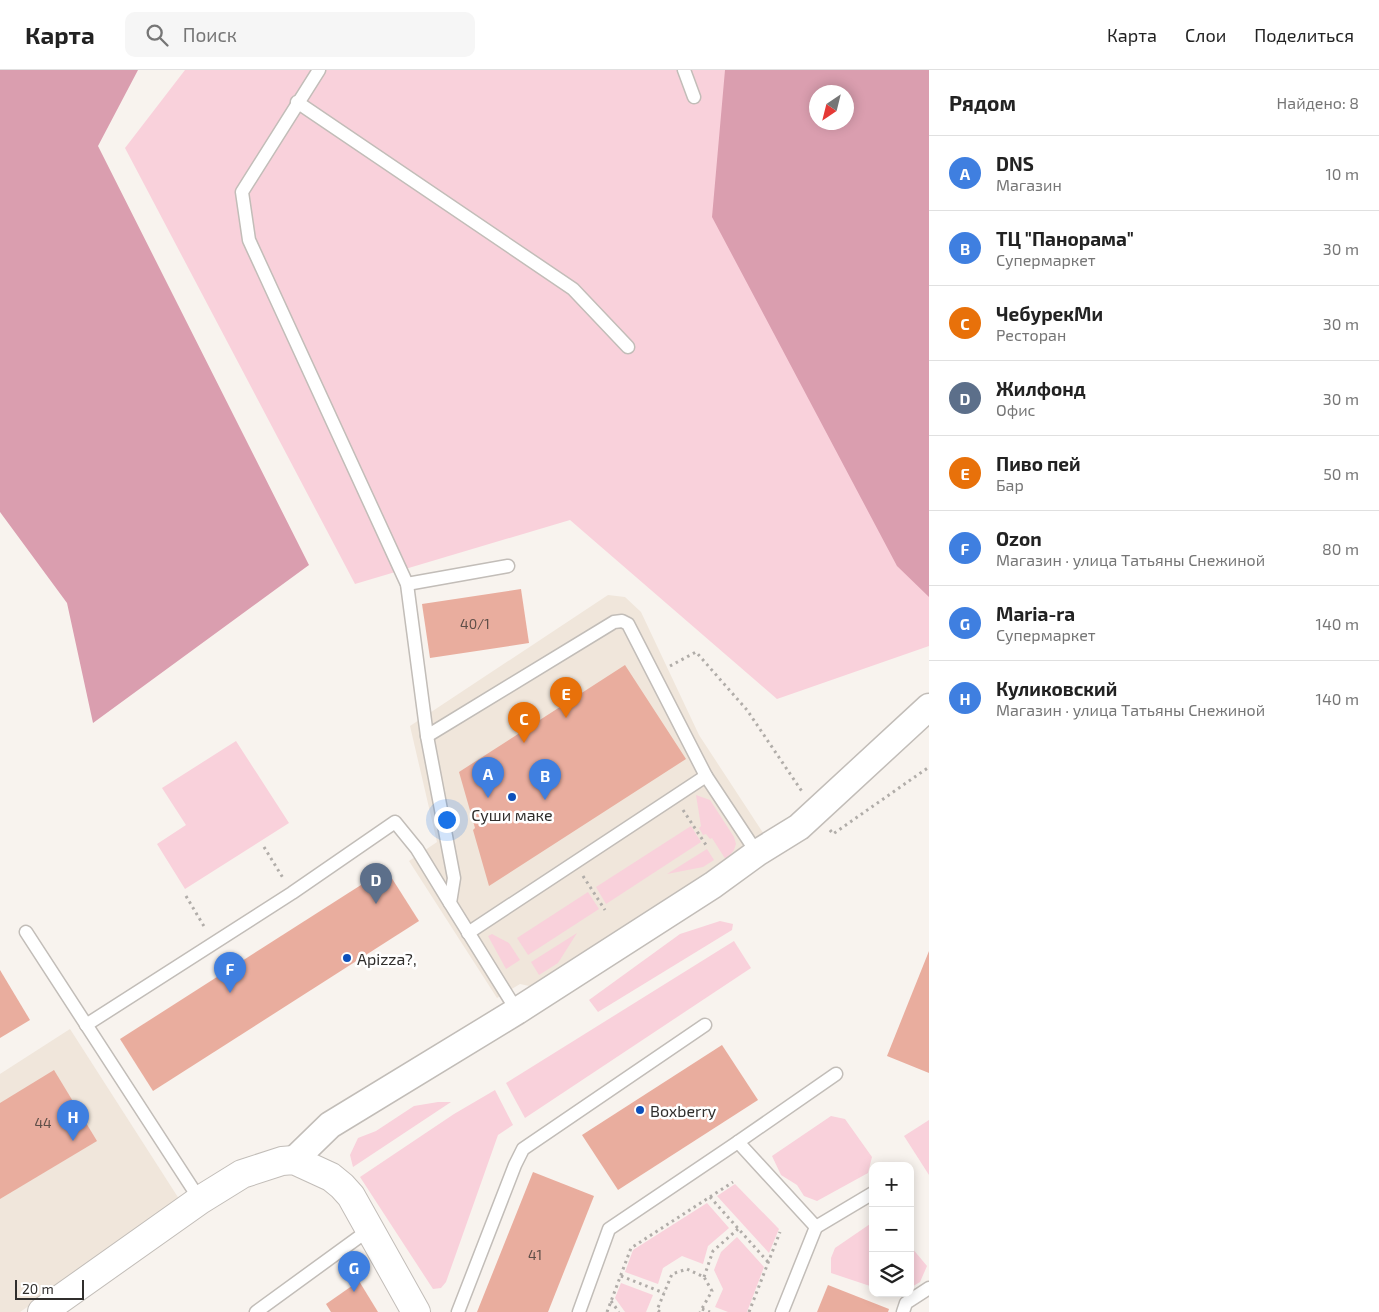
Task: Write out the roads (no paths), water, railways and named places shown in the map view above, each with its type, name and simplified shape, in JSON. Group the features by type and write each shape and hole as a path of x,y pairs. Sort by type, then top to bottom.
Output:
{"street":[{"path":"294,1160 330,1125 517,1012 713,885 798,827 929,707"},
{"path":"42,1312 200,1200 242,1174 282,1161 294,1160 316,1169 337,1181 351,1196 416,1312"}],"lane":[{"path":"318,70 242,192 249,240 408,584 427,736 454,878 450,903"},
{"path":"684,70 694,97"},
{"path":"297,102 572,289 628,347"},
{"path":"408,584 508,566"},
{"path":"427,736 614,622 622,621 628,624 706,776 758,853"},
{"path":"468,933 706,776"},
{"path":"86,1025 292,893 395,822 417,850 517,1012"},
{"path":"26,932 200,1200"},
{"path":"458,1312 515,1165 523,1149 705,1025"},
{"path":"579,1312 610,1229 836,1074"},
{"path":"738,1142 816,1227"},
{"path":"782,1312 816,1227 869,1195"},
{"path":"256,1312 370,1229"},
{"path":"903,1312 906,1303 929,1288"}],"place":[{"name":"Пиво пей","path":"566,718"},
{"name":"ЧебурекМи","path":"524,743"},
{"name":"Суши маке","path":"512,797"},
{"name":"DNS","path":"488,798"},
{"name":"ТЦ \"Панорама\"","path":"545,800"},
{"name":"Жилфонд","path":"376,904"},
{"name":"Apizza?,","path":"347,958"},
{"name":"Ozon","path":"230,993"},
{"name":"Boxberry","path":"640,1110"},
{"name":"Куликовский","path":"73,1141"},
{"name":"Maria-ra","path":"354,1292"}]}
